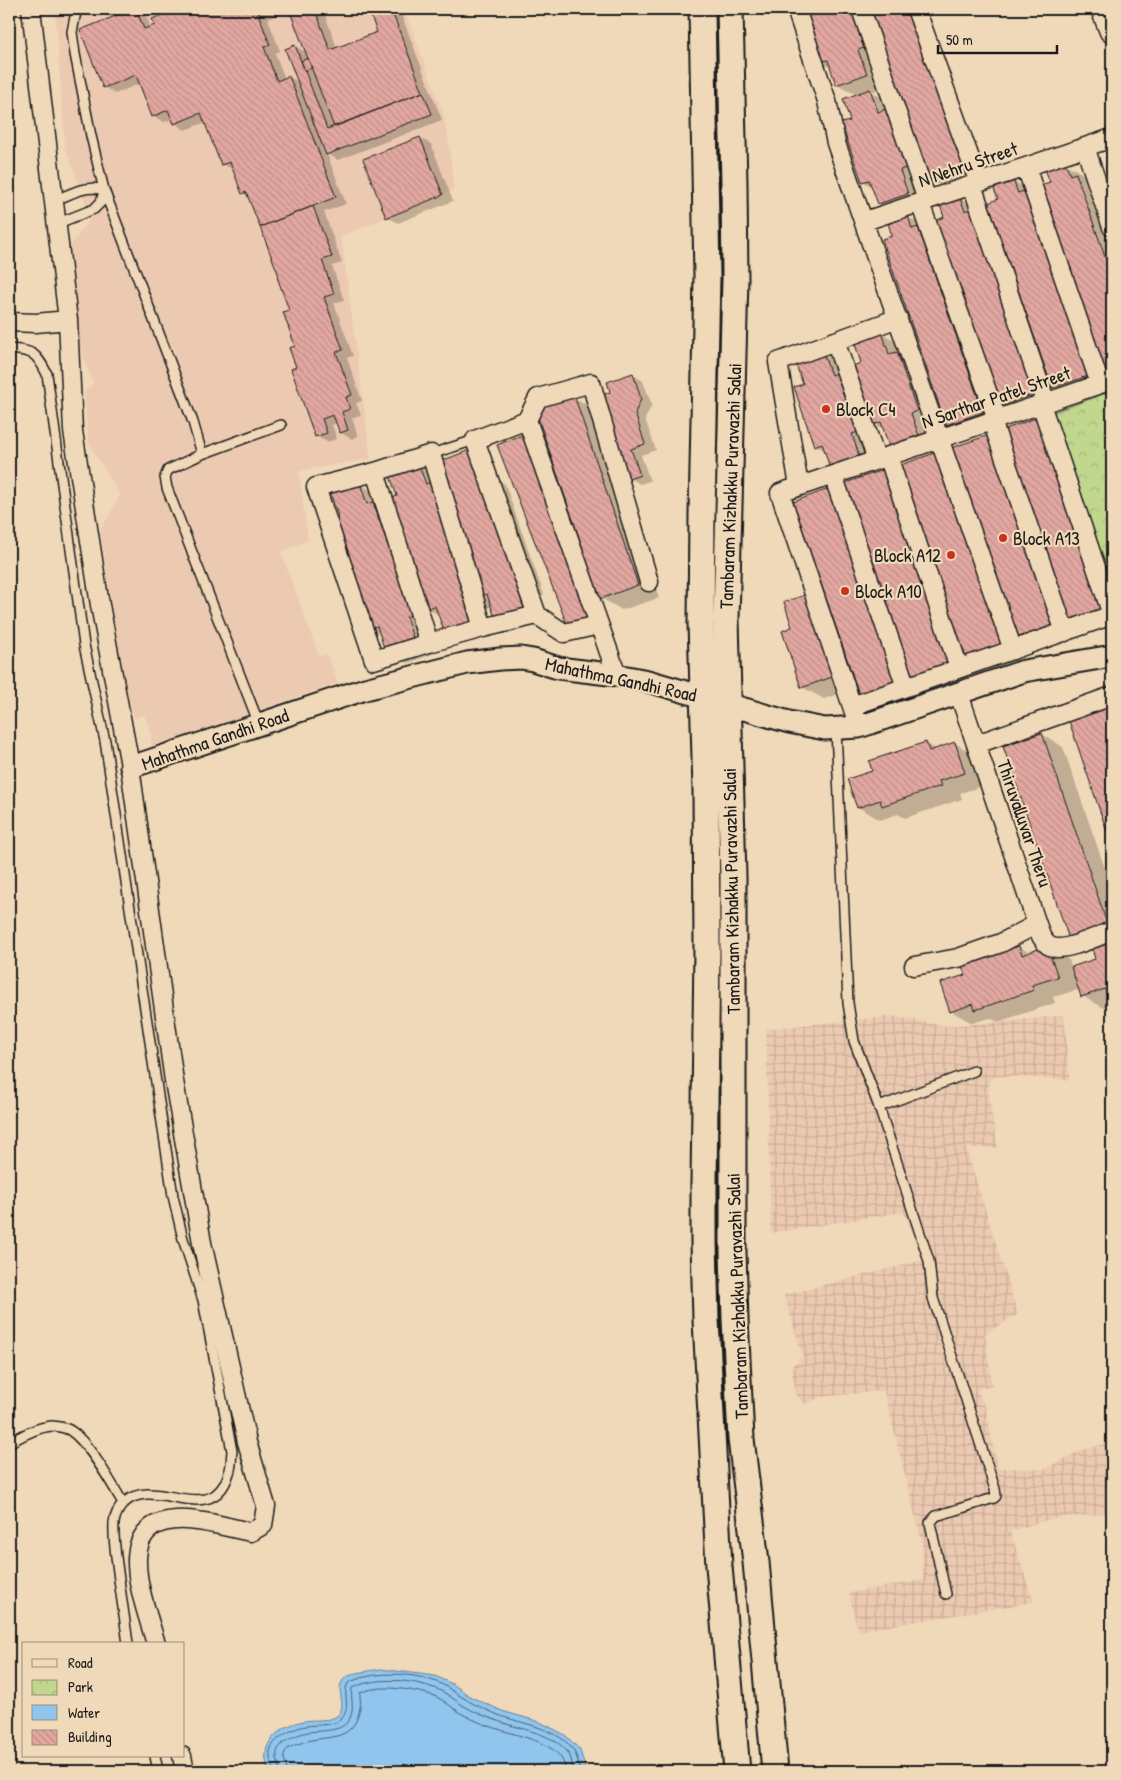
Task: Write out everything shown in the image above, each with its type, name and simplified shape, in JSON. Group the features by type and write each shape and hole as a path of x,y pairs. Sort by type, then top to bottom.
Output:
{"main road":[{"name":"Tambaram Kizhakku Puravazhi Salai","path":"702,9 707,267 701,623 706,791 707,949 704,1184 706,1320 719,1566 737,1771"},
{"name":"Tambaram Kizhakku Puravazhi Salai","path":"730,9 735,279 726,620 733,878 734,1319 741,1439 756,1562 775,1771"}],"street":[{"path":"31,9 68,320 73,431 100,605 130,767 174,1081 202,1243 247,1442 266,1506 263,1524 251,1532 188,1520 172,1520 157,1524 144,1533 139,1545 137,1571 155,1642"},
{"path":"796,9 828,101 836,143 865,221 1013,650"},
{"path":"861,9 994,420 1065,632"},
{"path":"859,727 852,706 1112,615 976,184 916,9"},
{"path":"1100,9 1109,32 1112,34"},
{"name":"N Nehru Street","path":"865,221 1112,138"},
{"path":"1085,147 1112,227"},
{"path":"1026,167 1106,382"},
{"path":"799,486 778,362 898,318"},
{"path":"9,322 36,323 68,320"},
{"path":"835,341 882,458 959,668"},
{"name":"N Sarthar Patel Street","path":"852,706 780,493 1106,382"},
{"path":"599,625 564,633 537,615 475,440 527,420 538,398 591,383 649,582"},
{"path":"527,420 617,675"},
{"path":"483,628 431,454 316,488 374,660 483,628 537,615"},
{"path":"375,472 429,643"},
{"path":"833,475 906,687"},
{"name":"Mahathma Gandhi Road","path":"130,767 365,689 467,664 520,658 558,668 617,675 648,681 788,722 825,729 859,727 1024,671 1112,656"},
{"name":"Thiruvalluvar Theru","path":"958,694 1037,924 1046,944 1052,947 1067,947 1112,932"},
{"path":"976,744 1112,696"},
{"path":"914,966 958,958 1001,944 1037,924"},
{"path":"182,1758 185,1771"}],"lane":[{"path":"78,9 72,32 75,54 104,190 193,422 202,454"},
{"path":"54,201 85,189 95,187 104,190"},
{"path":"56,224 94,209 101,202 104,190"},
{"path":"9,349 26,350 39,358 46,374 83,636 105,741 173,1196 183,1239 203,1300 232,1450 230,1473 221,1490 208,1500 190,1500 142,1494 128,1499 119,1508 114,1521 116,1553 128,1642"},
{"path":"259,724 167,488 165,477 168,470 202,454 281,425"},
{"path":"431,454 475,440"},
{"path":"836,728 848,1003 854,1041 879,1107 929,1261 933,1298 996,1496 936,1516 930,1523 946,1594"},
{"path":"879,1107 974,1070"},
{"path":"9,1443 30,1432 53,1426 70,1430 101,1467 123,1503"},
{"path":"155,1758 158,1771"}],"shaded area":[{"path":"55,9 404,9 443,112 449,142 454,189 341,236 371,459 299,471 308,540 281,552 319,656 327,654 338,683 151,748 151,733 144,715 134,718 121,668 100,531 120,495 88,441 84,393 93,383 80,349 70,246 91,217 65,147"},
{"path":"1064,1015 1070,1080 997,1076 991,1079 988,1091 998,1148 966,1148 1018,1314 985,1334 992,1385 977,1390 986,1408 997,1468 1045,1469 1082,1450 1112,1442 1112,1513 1055,1518 1010,1531 1034,1602 858,1631 849,1593 923,1580 922,1543 884,1391 820,1397 806,1404 797,1397 791,1367 803,1357 784,1295 923,1260 904,1212 771,1233 766,1029 892,1016 945,1026"}],"green space":[{"path":"1112,391 1112,600 1049,414"}],"water":[{"path":"381,1669 435,1676 454,1685 471,1697 502,1711 540,1722 565,1735 580,1750 586,1771 269,1771 266,1752 268,1745 279,1732 295,1723 335,1717 342,1707 340,1687 344,1679 356,1673"}],"building":[{"path":"136,9 144,29 155,25 152,19 178,9 268,9 258,13 270,45 264,47 277,81 289,76 336,197 260,227 246,192 242,194 230,162 221,165 201,113 174,124 168,110 152,117 136,75 103,88 80,30"},
{"path":"289,9 315,9 330,50 377,32 368,9 391,9 423,92 334,127"},
{"path":"802,9 851,9 864,48 858,50 867,74 836,85 828,60 820,62"},
{"path":"869,9 909,9 964,168 928,180"},
{"path":"295,45 327,129 423,92 432,114 326,155 285,49"},
{"path":"308,58 312,68 305,71 301,61"},
{"path":"870,89 878,112 886,109 906,168 900,170 908,194 878,204 869,180 862,182 841,123 850,121 843,99"},
{"path":"420,137 443,195 386,218 363,159"},
{"path":"1112,161 1112,176 1108,163"},
{"path":"1065,162 1070,175 1076,173 1112,277 1112,368 1104,371 1040,185 1050,182 1045,169"},
{"path":"1013,180 1018,193 1024,191 1088,376 1052,388 988,203 998,199 993,187"},
{"path":"960,198 965,211 971,208 1035,394 999,406 935,221 944,217 940,205"},
{"path":"313,206 332,257 322,260 334,294 324,297 343,350 336,352 352,395 346,397 350,409 342,412 348,430 340,433 333,415 322,419 327,433 315,437 291,369 296,367 289,348 295,346 283,312 289,310 277,277 279,276 260,227"},
{"path":"908,216 912,229 918,227 983,412 946,425 882,239 892,236 888,223"},
{"path":"882,332 889,354 897,352 917,411 911,413 919,436 889,447 881,422 873,425 853,366 861,363 854,341"},
{"name":"Block C4","path":"823,353 831,375 838,373 858,432 852,434 860,458 830,468 822,443 814,446 794,387 803,384 795,362"},
{"path":"633,373 641,399 635,413 645,444 631,449 640,475 629,479 600,396 610,392 607,382"},
{"path":"574,395 638,585 600,599 535,409"},
{"path":"1041,416 1107,609 1069,622 1003,430"},
{"path":"522,435 591,620 568,627 497,445"},
{"name":"Block A13","path":"989,435 1056,627 1017,641 951,448"},
{"path":"470,450 523,582 516,585 524,608 495,618 487,594 478,597 441,461"},
{"name":"Block A12","path":"937,452 1003,645 965,658 898,466"},
{"path":"418,463 426,484 431,482 471,595 464,597 473,621 444,631 435,606 426,609 388,500 397,496 389,473"},
{"path":"883,470 950,663 911,676 845,483"},
{"path":"360,483 367,504 373,502 412,615 406,617 414,641 385,651 377,626 368,629 329,520 338,516 330,493"},
{"name":"Block A10","path":"831,488 897,681 859,694 793,502"},
{"path":"808,594 835,676 801,688 782,631 792,627 784,602"},
{"path":"1108,707 1112,720 1112,846 1069,721"},
{"path":"1042,733 1108,926 1069,939 1003,746"},
{"path":"926,742 929,751 955,742 965,773 939,781 941,786 882,806 880,800 857,808 847,779 872,771 869,761"},
{"path":"1112,941 1112,991 1106,993 1105,989 1081,997 1071,967 1095,959 1092,948"},
{"path":"1019,946 1022,955 1047,946 1058,977 1032,985 1034,990 975,1010 973,1004 950,1012 940,983 965,975 962,965"}],"place":[{"name":"Block C4","path":"826,409"},
{"name":"Block A13","path":"1003,538"},
{"name":"Block A12","path":"951,555"},
{"name":"Block A10","path":"845,591"}]}
